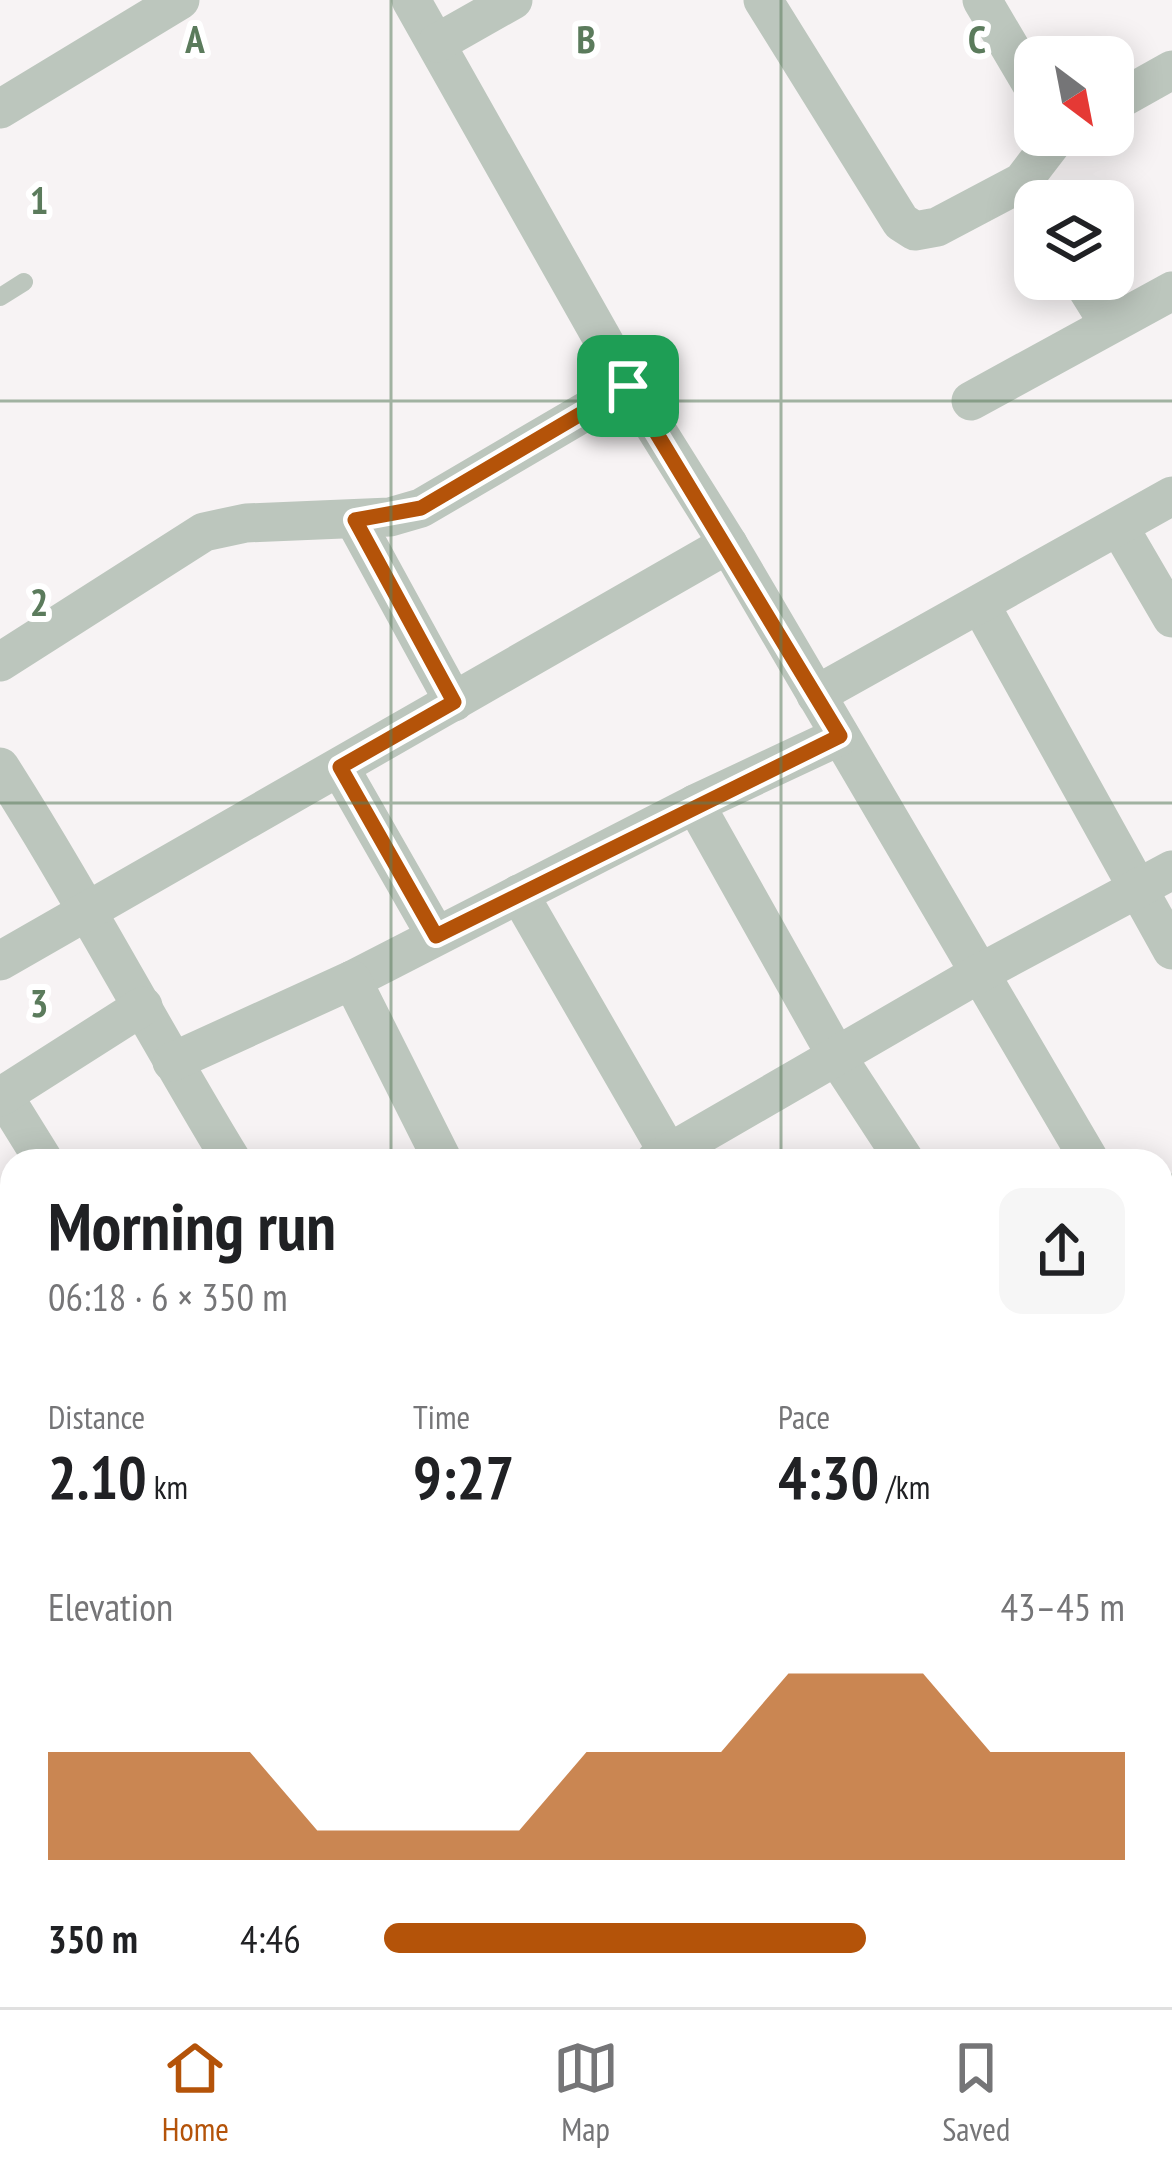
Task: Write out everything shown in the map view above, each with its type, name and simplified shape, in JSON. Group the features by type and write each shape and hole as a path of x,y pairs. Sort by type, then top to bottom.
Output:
{"street":[{"path":"0,109 180,0"},
{"path":"411,0 628,386 728,544 1083,1149"},
{"path":"437,43 513,0"},
{"path":"763,0 901,222 914,231 937,227 1014,198"},
{"path":"982,0 1014,54"},
{"path":"1134,91 1172,70"},
{"path":"971,401 1172,291"},
{"path":"1094,300 1109,324"},
{"path":"0,662 204,532 246,523 355,520 421,508 628,386"},
{"path":"816,695 1172,496"},
{"path":"355,520 454,702"},
{"path":"1119,527 1172,618"},
{"path":"0,961 728,544"},
{"path":"981,606 1155,880 1172,950"},
{"path":"172,1062 352,980 695,804 840,736"},
{"path":"340,767 436,936"},
{"path":"2,774 92,911 172,1062 225,1149"},
{"path":"695,804 837,1057 897,1149"},
{"path":"681,1149 980,973 1155,880"},
{"path":"519,895 661,1149"},
{"path":"352,980 437,1149"},
{"path":"36,1149 2,1096 143,1006"}],"lane":[{"path":"0,297 24,282"}],"route":[{"path":"628,386 728,544 840,736 436,936 340,767 454,702 355,520 421,508 628,386"}]}
